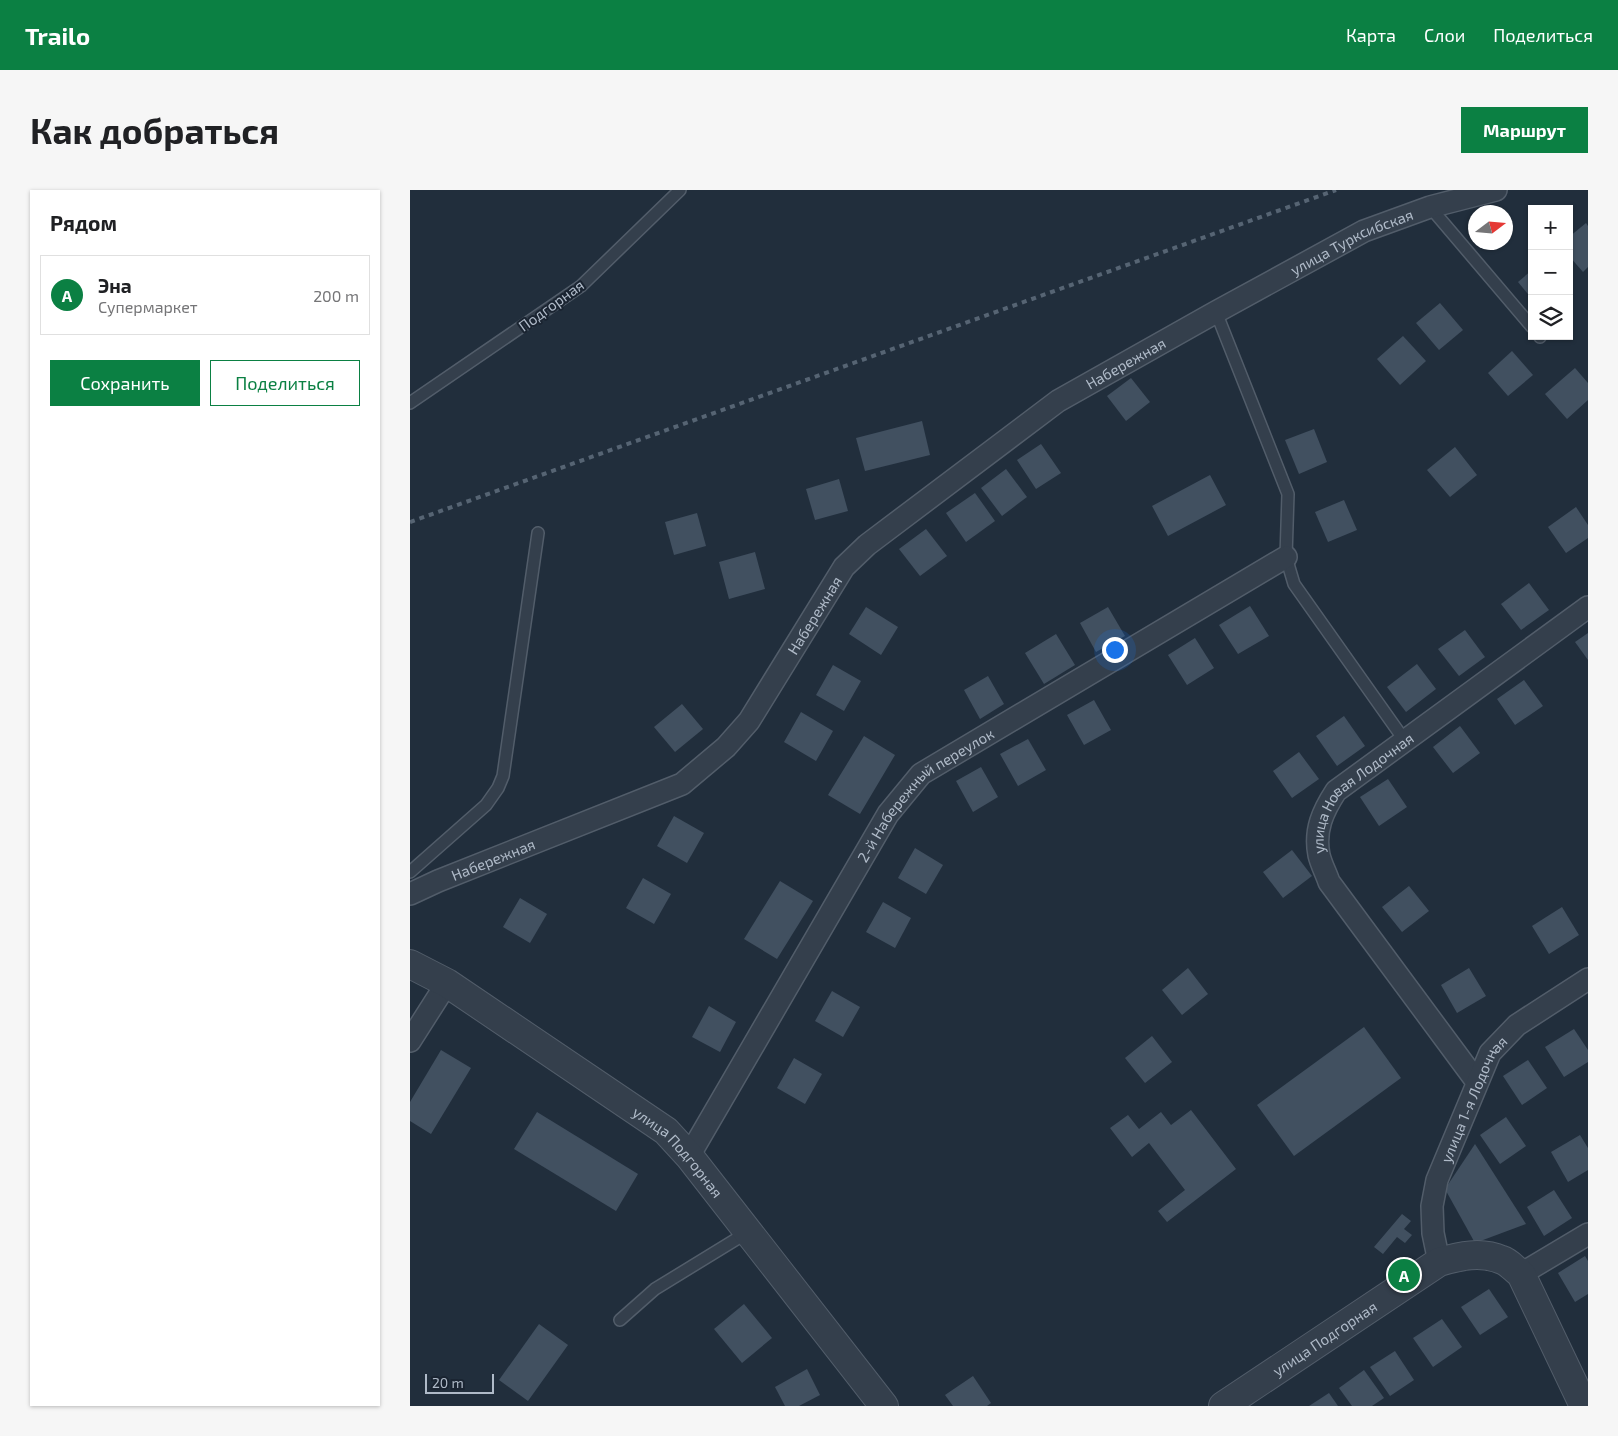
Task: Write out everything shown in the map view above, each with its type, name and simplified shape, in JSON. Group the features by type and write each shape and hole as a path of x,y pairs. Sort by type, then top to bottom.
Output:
{"street":[{"name":"улица Турксибская","path":"1216,312 1364,231 1430,207 1496,190"},
{"name":"Набережная","path":"410,894 438,881 682,784 726,747 749,721 844,567 867,545 1058,401 1216,312"},
{"name":"2-й Набережный переулок","path":"689,1156 888,814 921,774 1286,557"},
{"name":"улица Новая Лодочная","path":"1477,1082 1329,882 1319,855 1318,833 1323,810 1336,791 1588,608"},
{"name":"улица Подгорная","path":"410,964 447,983 666,1131 689,1156 884,1406"},
{"name":"улица 1-я Лодочная","path":"1439,1262 1433,1233 1432,1206 1437,1180 1490,1053 1517,1025 1588,979"},
{"path":"410,1042 447,983"},
{"path":"1584,1406 1521,1274 1588,1234"},
{"name":"улица Подгорная","path":"1223,1406 1439,1262 1464,1255 1485,1255 1504,1260 1521,1274"}],"lane":[{"name":"Подгорная","path":"410,403 581,286 680,190"},
{"path":"1430,207 1528,322"},
{"path":"1216,312 1288,494 1286,557 1294,584 1405,741"},
{"path":"410,872 486,805 498,788 503,776 538,533"},
{"path":"620,1320 655,1289 748,1232"}],"building":[{"path":"1586,223 1588,226 1588,267 1583,272 1573,261 1573,234"},
{"path":"1528,273 1528,294 1518,282"},
{"path":"1440,303 1463,330 1439,350 1416,323"},
{"path":"1403,336 1426,361 1400,385 1377,359"},
{"path":"1512,351 1533,375 1508,396 1488,373"},
{"path":"1575,368 1588,383 1588,400 1567,419 1545,394"},
{"path":"1131,378 1150,402 1126,421 1107,396"},
{"path":"922,421 930,455 865,471 856,438"},
{"path":"1314,429 1327,462 1299,474 1285,440"},
{"path":"1041,444 1061,473 1036,489 1017,460"},
{"path":"1455,447 1477,475 1450,497 1427,470"},
{"path":"1006,469 1027,497 1002,516 981,488"},
{"path":"1210,475 1226,505 1168,536 1152,506"},
{"path":"839,479 848,511 815,520 806,489"},
{"path":"975,493 995,521 966,542 946,513"},
{"path":"1344,500 1357,530 1328,542 1315,512"},
{"path":"1576,507 1588,525 1588,538 1566,553 1548,527"},
{"path":"697,513 706,546 674,555 665,522"},
{"path":"926,529 947,556 920,576 899,549"},
{"path":"755,552 765,589 729,599 719,562"},
{"path":"1529,583 1549,610 1521,630 1501,604"},
{"path":"1250,606 1269,636 1238,654 1219,625"},
{"path":"866,607 898,627 881,655 849,634"},
{"path":"1108,607 1125,636 1096,652 1080,623"},
{"path":"1465,630 1485,657 1459,676 1438,649"},
{"path":"1588,633 1588,660 1575,642"},
{"path":"1056,634 1075,665 1044,684 1025,653"},
{"path":"1195,638 1214,668 1187,685 1168,655"},
{"path":"1417,664 1436,689 1406,712 1387,687"},
{"path":"833,665 861,681 844,711 816,695"},
{"path":"988,676 1004,704 980,719 964,690"},
{"path":"1524,680 1543,706 1515,725 1497,699"},
{"path":"1094,700 1111,730 1084,745 1067,715"},
{"path":"682,704 703,729 675,752 654,727"},
{"path":"801,712 833,731 816,761 784,742"},
{"path":"1344,716 1365,746 1337,766 1316,736"},
{"path":"1460,726 1480,753 1453,773 1433,747"},
{"path":"864,736 895,755 860,814 828,795"},
{"path":"1028,739 1046,770 1018,786 1000,754"},
{"path":"1299,752 1319,779 1292,798 1273,771"},
{"path":"981,767 998,797 973,812 956,781"},
{"path":"1388,779 1407,807 1379,826 1360,797"},
{"path":"674,816 704,833 687,863 657,846"},
{"path":"915,848 943,865 926,894 898,878"},
{"path":"1292,850 1312,876 1283,898 1263,872"},
{"path":"643,878 671,894 654,924 626,908"},
{"path":"780,881 813,901 777,959 744,939"},
{"path":"1409,886 1429,911 1402,932 1382,907"},
{"path":"520,898 547,914 530,943 503,927"},
{"path":"883,902 911,918 895,948 866,932"},
{"path":"1562,907 1579,935 1549,954 1532,926"},
{"path":"1188,968 1208,994 1182,1015 1162,990"},
{"path":"1469,968 1486,996 1457,1013 1441,985"},
{"path":"832,991 860,1007 843,1037 815,1021"},
{"path":"709,1006 736,1022 720,1052 692,1037"},
{"path":"1364,1027 1401,1078 1294,1156 1257,1105"},
{"path":"1574,1029 1588,1050 1588,1062 1564,1077 1545,1047"},
{"path":"1152,1036 1172,1062 1145,1083 1125,1058"},
{"path":"441,1050 471,1068 431,1134 410,1121 410,1102"},
{"path":"794,1058 822,1074 805,1104 777,1088"},
{"path":"1528,1060 1547,1088 1522,1105 1503,1076"},
{"path":"1191,1110 1236,1169 1167,1222 1158,1211 1185,1190 1149,1143 1132,1157 1110,1128 1128,1115 1139,1129 1161,1112 1171,1125"},
{"path":"537,1112 638,1174 616,1211 514,1149"},
{"path":"1506,1117 1526,1146 1500,1164 1480,1135"},
{"path":"1580,1135 1588,1148 1588,1170 1568,1182 1551,1152"},
{"path":"1475,1144 1526,1224 1475,1243 1445,1189"},
{"path":"1554,1190 1572,1218 1544,1236 1527,1207"},
{"path":"1402,1214 1411,1221 1404,1229 1412,1235 1405,1243 1397,1237 1383,1254 1374,1247"},
{"path":"1585,1256 1588,1261 1588,1294 1575,1302 1558,1273"},
{"path":"1489,1289 1508,1317 1480,1335 1461,1307"},
{"path":"744,1304 772,1338 742,1363 714,1329"},
{"path":"1442,1319 1462,1347 1433,1367 1413,1338"},
{"path":"539,1324 568,1345 528,1401 499,1380"},
{"path":"1395,1351 1414,1380 1390,1396 1370,1367"},
{"path":"807,1369 820,1395 799,1406 785,1406 775,1387"},
{"path":"1364,1370 1384,1398 1372,1406 1352,1406 1339,1388"},
{"path":"973,1376 991,1403 987,1406 953,1406 945,1395"},
{"path":"1329,1393 1338,1406 1309,1406"}],"railway":[{"path":"410,522 1336,190"}],"place":[{"name":"Эна","path":"1404,1275"}]}
